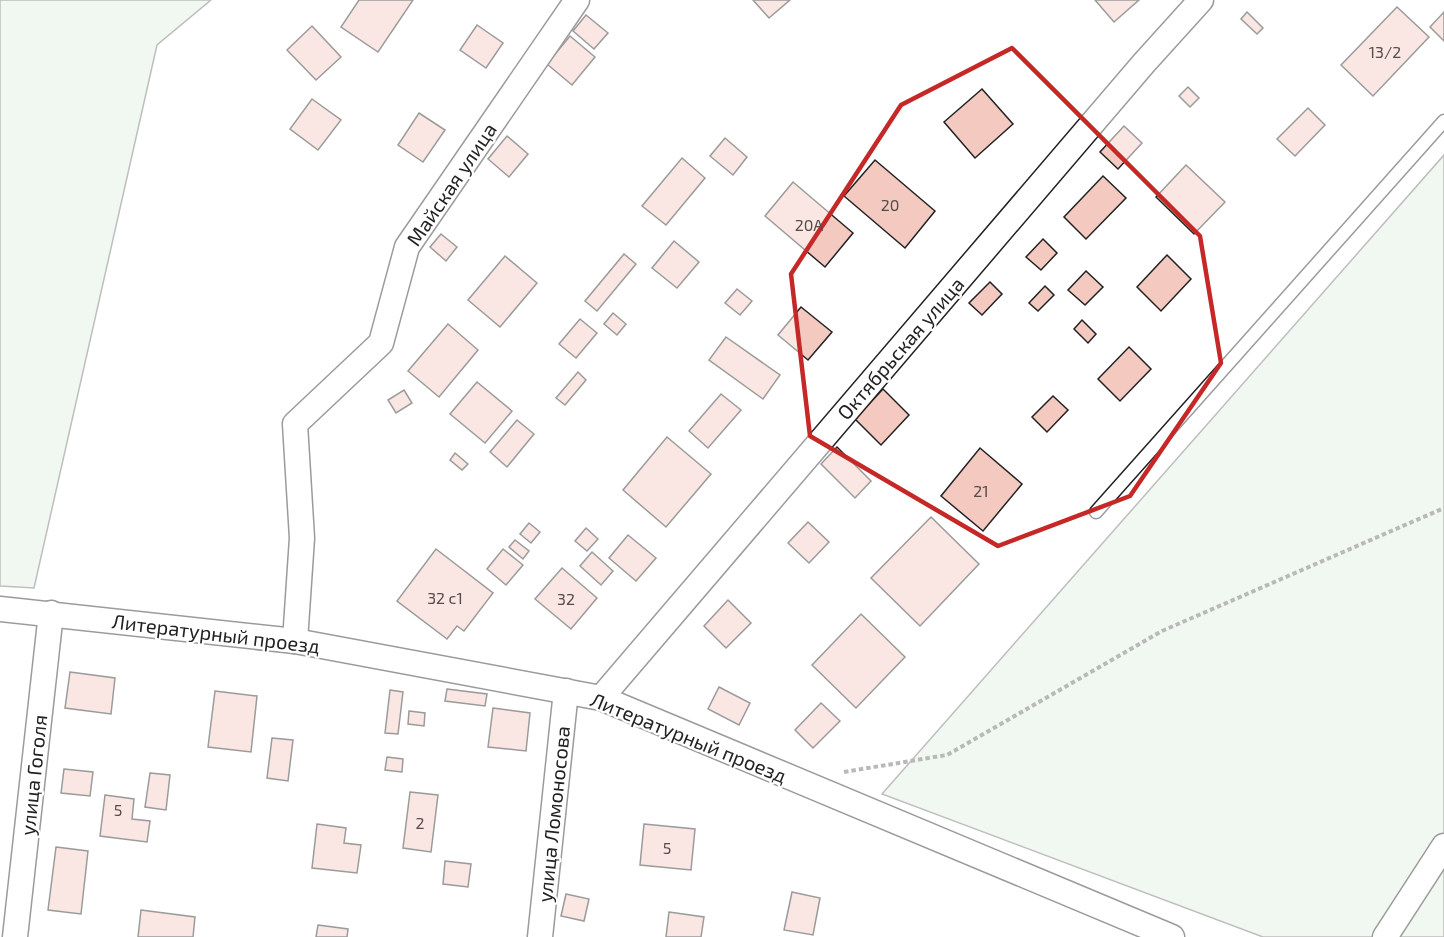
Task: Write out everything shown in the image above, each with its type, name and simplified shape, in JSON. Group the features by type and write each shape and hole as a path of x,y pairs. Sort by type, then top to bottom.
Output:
{"street":[{"name":"Майская улица","path":"295,641 302,538 295,424 381,343 407,247 577,0"},
{"name":"Октябрьская улица","path":"601,698 1201,0"},
{"name":"Литературный проезд","path":"0,609 295,641 601,698 1173,937"},
{"name":"улица Гоголя","path":"15,937 51,613"},
{"name":"улица Ломоносова","path":"540,937 566,691"},
{"path":"1385,937 1444,846"}],"lane":[{"path":"1096,512 1444,121"}],"path":[{"path":"842,772 947,755 1162,631 1444,508"}],"highlighted area":[{"path":"1012,48 1200,236 1221,363 1130,496 998,546 810,436 791,274 901,105"}],"green space":[{"path":"0,0 211,0 157,45 34,588 0,586"},
{"path":"1444,155 1444,937 1263,937 882,794"}],"building":[{"path":"359,0 413,0 378,52 341,27"},
{"path":"753,0 790,0 769,18"},
{"path":"1095,0 1139,0 1114,22"},
{"path":"1397,7 1429,37 1373,96 1341,65"},
{"path":"1247,12 1263,28 1257,34 1241,19"},
{"path":"1444,12 1444,41 1430,27"},
{"path":"586,15 608,33 594,49 573,31"},
{"path":"477,25 503,43 486,68 460,50"},
{"path":"312,26 341,57 316,80 287,50"},
{"path":"570,36 595,57 572,85 547,64"},
{"path":"1188,87 1199,98 1190,107 1179,96"},
{"path":"982,89 1013,124 975,158 944,122"},
{"path":"312,99 341,120 318,150 290,129"},
{"path":"1308,108 1325,125 1295,156 1277,139"},
{"path":"419,113 445,130 423,162 398,145"},
{"path":"1124,126 1142,143 1118,169 1100,152"},
{"path":"507,136 528,154 509,177 488,159"},
{"path":"725,138 747,157 733,175 710,156"},
{"path":"682,158 705,178 666,225 642,206"},
{"path":"875,160 935,211 905,248 844,196"},
{"path":"1186,165 1225,202 1194,234 1156,197"},
{"path":"1103,176 1126,198 1086,239 1064,217"},
{"path":"793,182 853,233 825,267 765,216"},
{"path":"441,234 457,247 446,261 430,247"},
{"path":"1043,239 1057,253 1041,270 1026,257"},
{"path":"674,241 699,262 677,288 652,268"},
{"path":"624,254 636,264 597,311 585,301"},
{"path":"1167,255 1191,279 1161,311 1137,287"},
{"path":"505,256 537,283 500,327 468,300"},
{"path":"1086,271 1103,287 1085,305 1068,290"},
{"path":"990,282 1002,294 982,315 969,303"},
{"path":"1045,286 1054,295 1038,311 1029,303"},
{"path":"737,289 752,301 740,315 725,303"},
{"path":"801,307 832,332 808,360 778,335"},
{"path":"613,313 626,324 617,335 604,324"},
{"path":"580,319 597,333 576,358 559,344"},
{"path":"1082,320 1096,334 1088,343 1074,329"},
{"path":"448,324 478,350 439,397 408,371"},
{"path":"726,337 780,375 763,399 709,360"},
{"path":"1129,347 1151,369 1120,401 1098,379"},
{"path":"578,372 586,380 565,405 556,398"},
{"path":"477,382 512,411 485,443 450,414"},
{"path":"883,389 909,415 881,445 855,419"},
{"path":"404,390 412,403 396,413 388,400"},
{"path":"721,394 741,410 708,448 689,431"},
{"path":"1053,396 1068,410 1047,432 1032,417"},
{"path":"517,420 534,434 507,467 490,452"},
{"path":"667,437 711,474 666,527 623,490"},
{"path":"837,447 871,481 855,498 821,464"},
{"path":"980,448 1022,484 983,531 941,496"},
{"path":"455,453 468,464 462,470 450,460"},
{"path":"931,517 979,564 920,626 871,578"},
{"path":"808,522 829,542 809,563 788,543"},
{"path":"529,523 540,532 531,543 520,534"},
{"path":"586,528 598,539 587,551 575,541"},
{"path":"628,535 656,558 636,581 609,558"},
{"path":"515,540 529,551 523,559 509,547"},
{"path":"436,549 493,593 464,631 457,626 447,639 397,601"},
{"path":"503,549 523,565 506,585 487,569"},
{"path":"592,552 613,571 601,585 580,566"},
{"path":"562,568 597,598 571,629 535,599"},
{"path":"728,600 751,623 726,648 704,626"},
{"path":"861,614 905,657 856,708 812,665"},
{"path":"70,672 115,678 111,714 65,708"},
{"path":"719,687 750,703 739,725 708,709"},
{"path":"447,689 487,694 485,706 445,701"},
{"path":"390,690 403,692 398,734 385,733"},
{"path":"215,691 257,696 251,752 208,747"},
{"path":"821,703 840,721 813,748 795,730"},
{"path":"493,708 530,713 526,751 488,747"},
{"path":"409,711 425,713 424,726 408,724"},
{"path":"272,738 293,740 288,781 267,778"},
{"path":"387,757 403,759 402,772 385,770"},
{"path":"64,769 93,772 90,796 61,793"},
{"path":"150,773 170,775 166,810 145,807"},
{"path":"410,792 438,795 431,852 403,848"},
{"path":"105,795 134,799 132,819 150,821 147,842 100,836"},
{"path":"317,824 346,828 344,843 361,845 357,873 312,868"},
{"path":"644,824 695,829 691,870 640,865"},
{"path":"56,847 88,851 81,914 48,910"},
{"path":"445,861 471,864 468,887 443,884"},
{"path":"792,892 820,898 813,935 784,930"},
{"path":"566,894 589,899 584,921 561,916"},
{"path":"141,910 195,917 193,937 138,937"},
{"path":"669,912 704,917 701,937 666,937"},
{"path":"318,925 348,929 347,937 316,937"}]}
